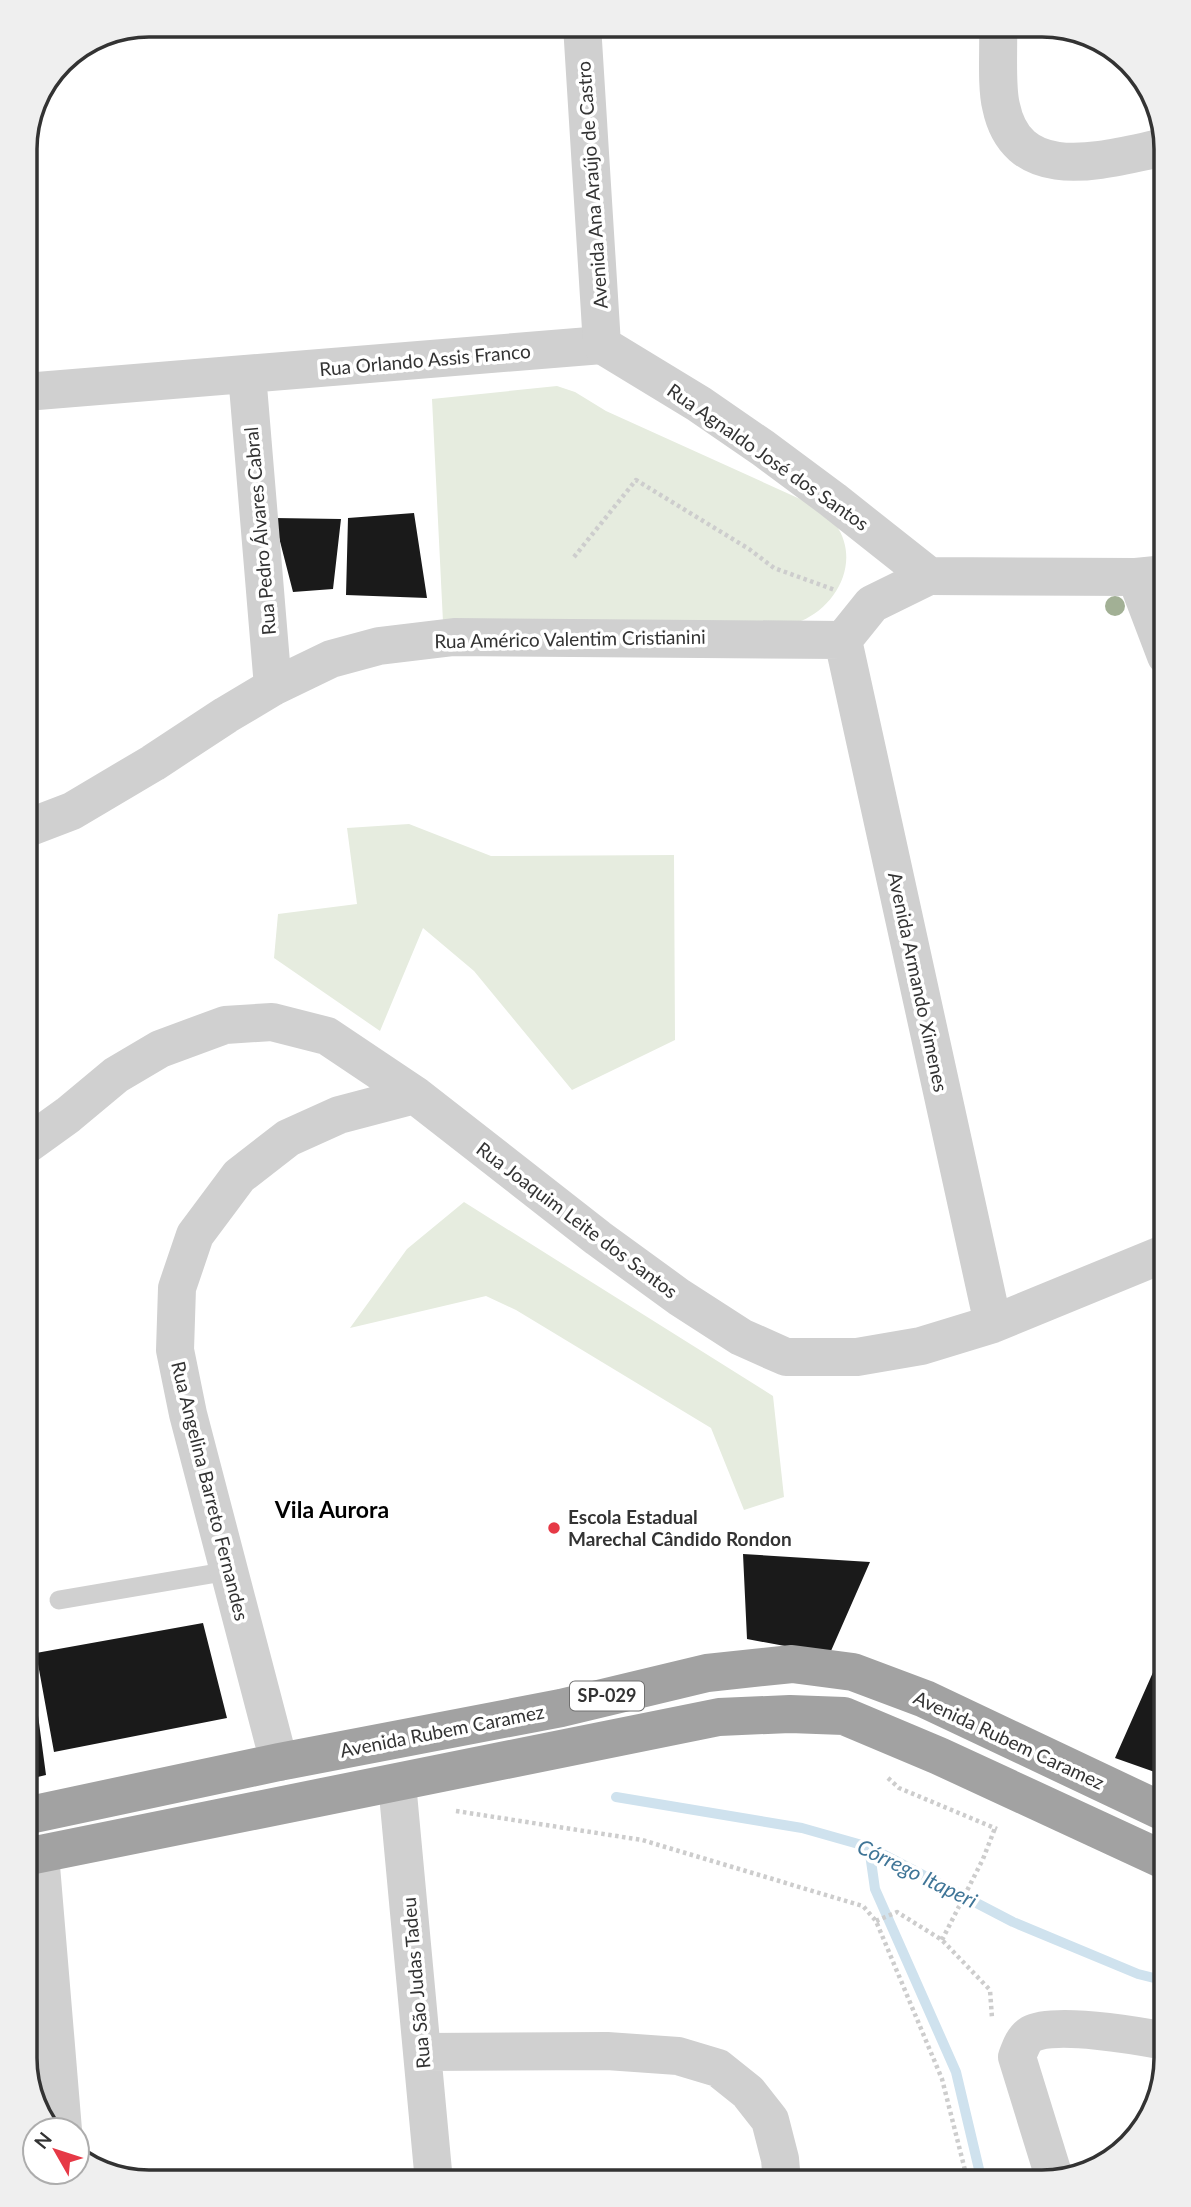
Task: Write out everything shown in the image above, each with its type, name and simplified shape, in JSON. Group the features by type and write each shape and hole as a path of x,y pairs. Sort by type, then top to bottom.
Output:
{"highway":[{"name":"Avenida Rubem Caramez","path":"37,1813 279,1762 561,1708 707,1673 792,1664 853,1672 925,1699 1154,1808"},
{"name":"SP-029","path":"37,1855 719,1717 790,1714 844,1716 939,1756 1154,1855"}],"street":[{"name":"Avenida Ana Araújo de Castro","path":"583,37 602,345"},
{"path":"998,37 1001,106 1015,140 1045,161 1077,163 1154,149"},
{"name":"Rua Orlando Assis Franco","path":"247,374 602,345"},
{"name":"Rua Agnaldo José dos Santos","path":"602,345 699,404 763,448 929,576"},
{"path":"37,391 247,374"},
{"name":"Rua Pedro Álvares Cabral","path":"247,374 274,687"},
{"path":"844,640 872,604 929,576 1151,575"},
{"name":"Rua Américo Valentim Cristianini","path":"37,824 72,811 153,764 226,715 274,687 331,659 379,646 454,637 844,640"},
{"name":"Avenida Armando Ximenes","path":"844,640 993,1324"},
{"name":"Rua Joaquim Leite dos Santos","path":"37,1137 116,1075 160,1049 225,1026 272,1023 327,1035 415,1095 587,1230 679,1297 740,1337 786,1357 857,1357 921,1346 993,1324 1154,1258"},
{"name":"Rua Angelina Barreto Fernandes","path":"279,1762 188,1415 175,1350 177,1287 195,1234 239,1176 288,1138 339,1115 415,1095"},
{"name":"Rua São Judas Tadeu","path":"397,1783 433,2170"},
{"path":"37,1899 62,2116"},
{"path":"1052,2169 1017,2057 1022,2043 1032,2034 1060,2029 1133,2034 1154,2038"},
{"path":"424,2052 607,2051 678,2056 718,2068 748,2092 770,2120 781,2170"}],"lane":[{"path":"59,1601 229,1571"}],"path":[{"path":"574,556 636,480 749,549 774,568 872,604"},
{"path":"880,1772 899,1788 1007,1833"},
{"path":"457,1803 453,1810 642,1840 863,1906 876,1921 942,2079 965,2170"},
{"path":"942,1940 983,1859 995,1828"},
{"path":"876,1921 897,1912 942,1940 990,1990 992,2022"}],"shaded area":[{"path":"557,386 575,392 606,411 820,508 836,525 846,553 841,581 834,594 814,614 801,621 443,622 432,399"},
{"path":"409,824 491,856 674,855 675,1040 572,1090 474,971 423,928 380,1031 274,958 278,914 357,904 347,828"},
{"path":"464,1202 773,1396 784,1497 744,1510 711,1428 516,1310 486,1296 350,1328 407,1249"}],"building":[{"path":"414,513 427,598 346,595 348,518"},
{"path":"274,518 341,519 333,589 293,592"},
{"path":"743,1554 870,1562 827,1660 785,1646 747,1639"},
{"path":"203,1623 227,1718 54,1752 37,1653"},
{"path":"1154,1670 1154,1772 1115,1758"},
{"path":"37,1708 46,1775 37,1777"}],"waterway":[{"name":"Córrego Itaperi","path":"616,1797 802,1828 869,1847 1013,1922 1138,1974 1154,1978"},
{"path":"869,1847 875,1889 956,2072 979,2170"}],"place":[{"name":"Escola Estadual Marechal Cândido Rondon","path":"554,1528"}],"district":[{"name":"Vila Aurora","path":"332,1510"}]}
